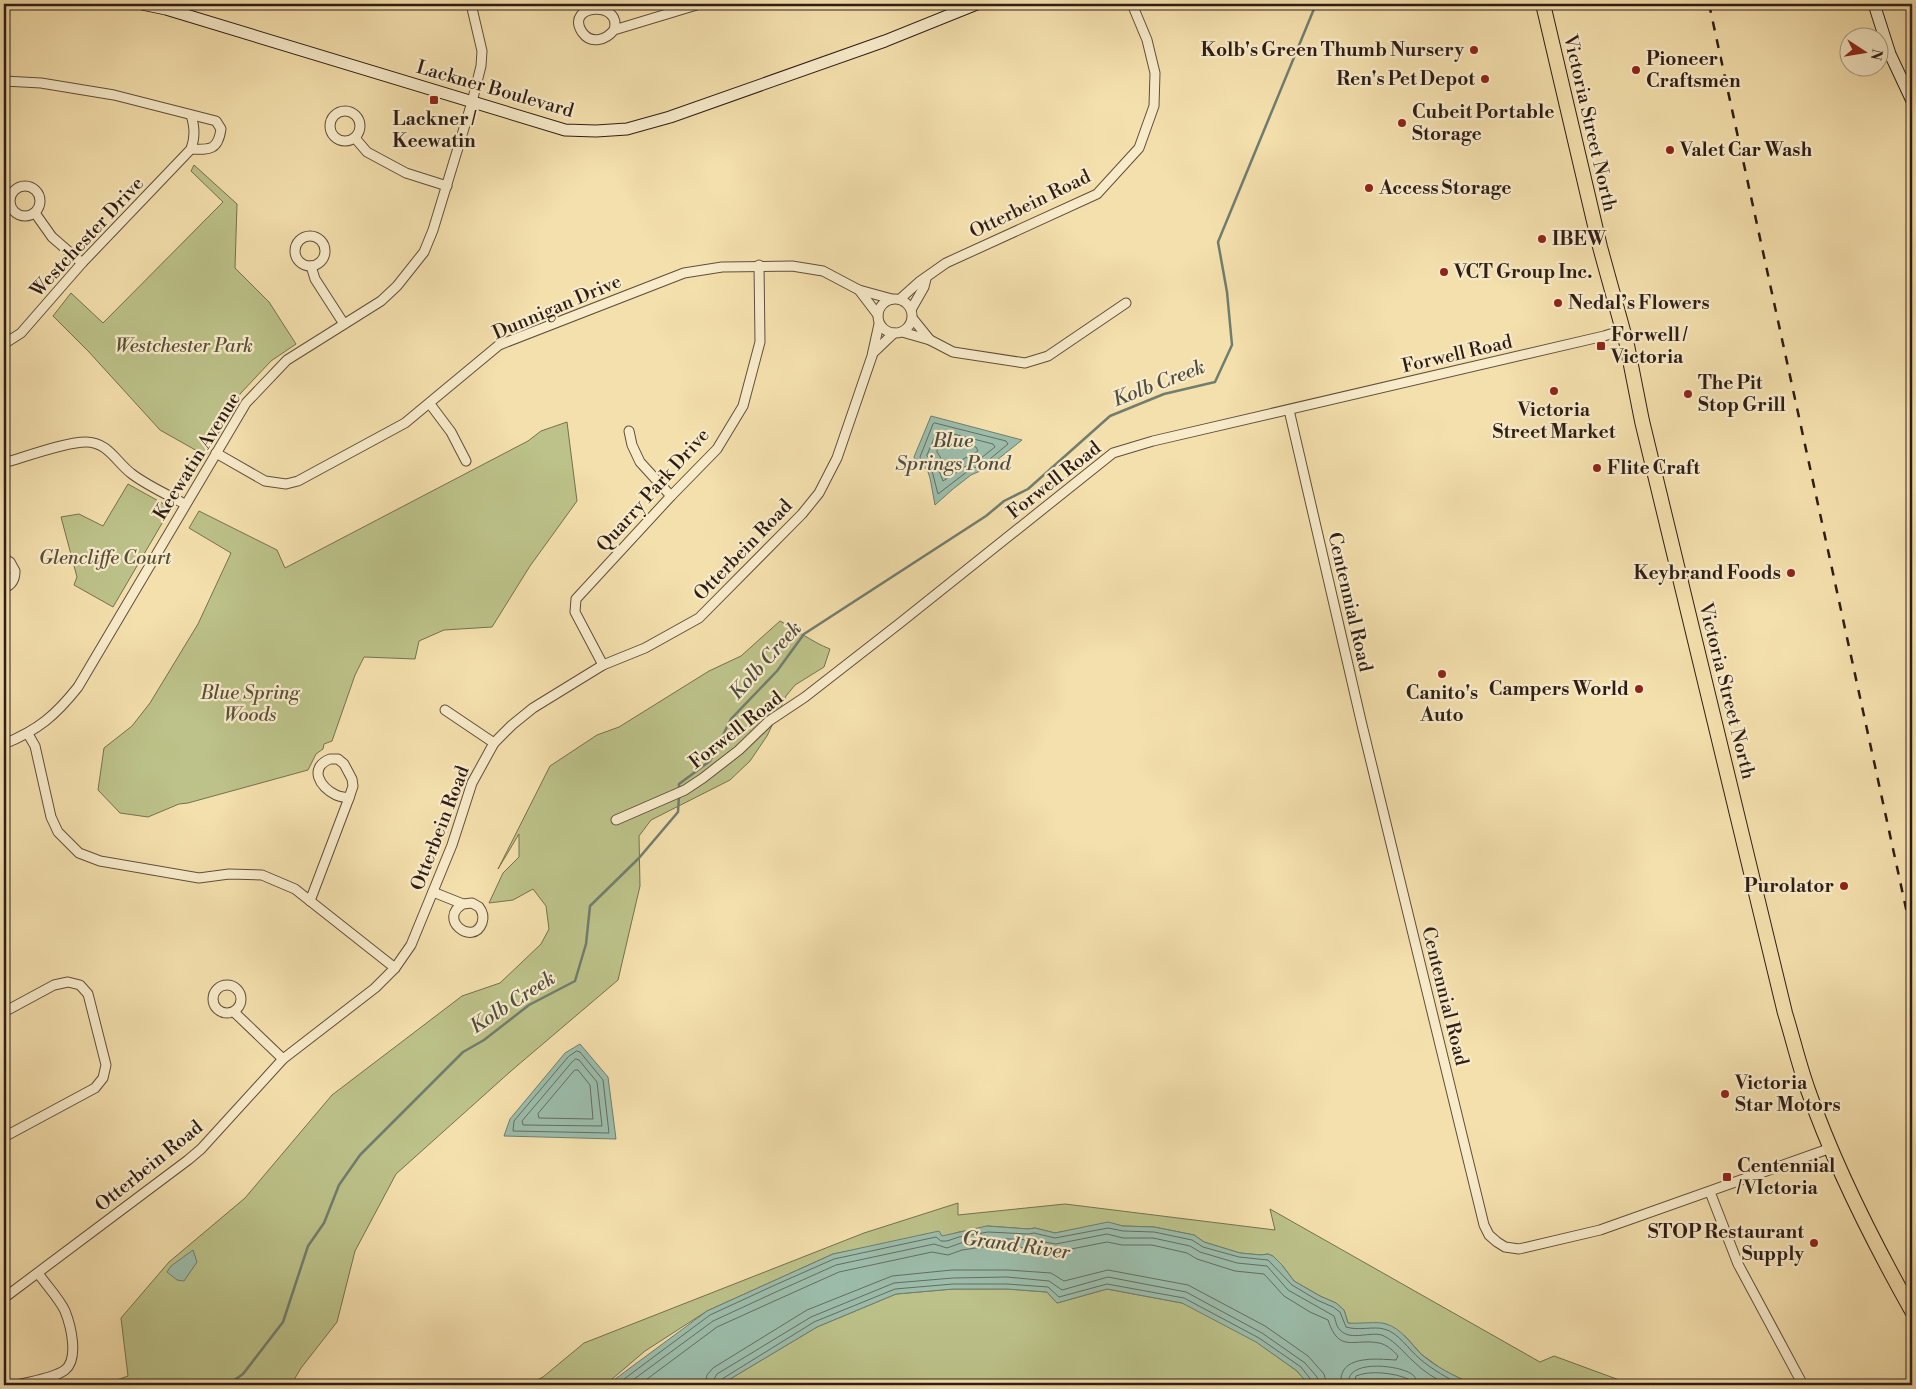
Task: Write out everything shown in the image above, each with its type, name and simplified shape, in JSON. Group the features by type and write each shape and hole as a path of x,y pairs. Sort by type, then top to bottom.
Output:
{"main road":[{"name":"Lackner Boulevard","path":"142,4 166,9 565,130 596,131 627,129 670,117 876,45 977,4"},
{"name":"Victoria Street North","path":"1543,4 1600,247 1623,330 1642,421 1785,1013 1808,1090 1831,1148 1857,1209 1912,1311"},
{"path":"1874,4 1890,54 1912,101"}],"street":[{"name":"Keewatin Avenue","path":"4,744 28,734 61,708 78,687 246,403 287,360 381,301 412,269 424,252 447,186 481,66 482,51 471,4"},
{"path":"614,30 612,12 602,5 588,7 580,17 580,29 588,38 597,40 609,36 614,30 677,7 700,4"},
{"name":"Otterbein Road","path":"4,1298 201,1149 282,1059 375,988 395,968 411,945 452,845 472,783 494,743 512,725 533,708 603,665 645,648 699,618 802,514 818,493 837,458 872,356 882,305 896,299 946,263 1097,194 1139,148 1154,106 1155,73 1147,40 1132,4"},
{"path":"4,81 41,83 114,95 216,121 221,129 220,140 214,147 207,150 191,149 195,138 195,126 191,115"},
{"path":"354,138 367,152 406,173 447,186"},
{"name":"Westchester Drive","path":"4,344 21,333 82,263 191,149"},
{"path":"34,213 52,238 82,263"},
{"path":"311,266 315,279 344,324"},
{"name":"Dunnigan Drive","path":"216,453 265,481 286,484 298,481 388,434 405,423 499,345 684,273 722,266 792,266 823,271 859,290 896,299"},
{"name":"Quarry Park Drive","path":"603,665 575,612 576,599 670,496 717,449 743,406 760,342 760,266"},
{"name":"Otterbein Road","path":"912,308 924,288 926,279"},
{"name":"Dunnigan Drive","path":"859,290 878,320"},
{"path":"896,299 907,302 912,308 913,319 930,340"},
{"path":"878,320 886,330 930,340 954,352 1025,363 1048,356 1126,303"},
{"name":"Otterbein Road","path":"872,356 898,332 909,327 913,319"},
{"name":"Forwell Road","path":"616,820 685,790 739,750 769,721 805,697 893,629 1113,453 1153,441 1623,330"},
{"path":"430,404 451,432 466,461"},
{"name":"Centennial Road","path":"1289,410 1364,733 1484,1225 1489,1235 1505,1248 1519,1249 1600,1230 1831,1148"},
{"path":"629,431 632,445 640,462 670,496"},
{"path":"4,463 71,445 86,442 96,444 107,449 131,474 185,504"},
{"path":"4,559 14,566 15,576 10,585 4,588"},
{"path":"445,710 494,743"},
{"path":"28,734 35,746 51,817 58,832 79,853 100,861 199,878 229,874 262,875 295,889 395,968"},
{"path":"310,901 349,798 353,786 352,779 344,764 338,759 330,759 323,762 318,768 317,776 322,784 337,795 349,798"},
{"path":"433,892 463,904"},
{"path":"4,1012 54,985 68,982 80,985 88,994 106,1065 103,1078 95,1088 4,1137"},
{"path":"234,1012 282,1059"},
{"path":"1710,1192 1738,1264 1803,1385"},
{"path":"17,1385 56,1374 72,1362 74,1351 64,1311 38,1273"}],"green space":[{"name":"Westchester Park","path":"194,165 237,204 235,268 269,302 296,344 271,361 240,394 206,456 160,430 89,352 53,316 71,293 103,323 223,202 191,171"},
{"name":"Blue Spring Woods","path":"567,422 577,501 530,566 492,627 444,630 419,641 415,659 364,657 355,675 332,741 324,744 323,749 316,754 308,770 179,804 148,817 120,813 98,790 104,748 132,726 150,703 198,624 231,553 189,528 199,511 277,550 285,568 528,441 541,431"},
{"name":"Glencliffe Court","path":"128,484 171,508 113,607 74,585 77,577 61,517 79,514 103,526"},
{"path":"780,621 830,649 824,667 795,685 786,696 767,736 750,761 730,780 651,820 639,836 640,886 618,980 511,1071 396,1174 355,1251 337,1322 301,1368 291,1385 103,1385 128,1376 121,1318 169,1262 245,1198 332,1095 462,996 500,983 541,944 549,929 546,906 533,889 513,900 489,903 503,873 519,857 519,834 498,869 550,766 597,735 619,727 709,671 741,656"},
{"path":"958,1203 958,1215 1065,1204 1275,1230 1270,1209 1540,1362 1554,1356 1633,1385 1474,1385 1443,1370 1421,1354 1406,1337 1386,1324 1359,1325 1348,1323 1344,1310 1336,1303 1294,1281 1273,1256 1268,1254 1240,1253 1204,1242 1194,1235 1154,1227 1123,1226 1108,1223 1055,1233 1035,1228 987,1226 946,1236 885,1244 833,1254 707,1311 645,1351 605,1385 527,1385 543,1377 584,1343 864,1233"},
{"path":"953,1289 1007,1289 1047,1292 1057,1303 1107,1289 1182,1303 1229,1322 1297,1371 1309,1385 720,1385 817,1327 896,1294"},
{"path":"1359,1379 1393,1379 1412,1385 1361,1385"}],"water":[{"name":"Blue Springs Pond","path":"931,416 1022,440 987,468 971,475 935,505 927,469 917,464 914,457"},
{"path":"580,1044 608,1077 616,1139 504,1136 510,1119 565,1053"},
{"name":"Grand River","path":"1108,1222 1123,1226 1154,1227 1194,1235 1204,1242 1240,1253 1268,1254 1273,1256 1294,1281 1336,1303 1344,1310 1348,1323 1383,1323 1391,1326 1433,1363 1474,1385 1412,1385 1393,1379 1359,1379 1361,1385 1309,1385 1297,1371 1256,1342 1182,1303 1107,1289 1057,1303 1047,1292 1007,1289 953,1289 896,1294 817,1327 720,1385 607,1385 707,1311 833,1254 939,1231 942,1236 987,1226 1035,1228 1055,1233"},
{"path":"193,1250 197,1262 184,1281 177,1280 167,1272 171,1266"}],"waterway":[{"name":"Kolb Creek","path":"679,790 679,784 710,761 731,719 777,671 804,634 986,516 1004,501 1028,489 1110,416 1164,394 1215,382 1232,345 1227,292 1218,242 1316,4"},
{"name":"Kolb Creek","path":"227,1385 243,1374 283,1322 308,1246 324,1223 339,1185 360,1155 463,1052 484,1040 529,1005 575,981 586,944 590,906 639,858 678,812 679,796"}],"railway":[{"path":"1709,4 1912,936"}],"place":[{"name":"Kolb's Green Thumb Nursery","path":"1474,50"},
{"name":"Pioneer Craftsmen","path":"1636,70"},
{"name":"Ren's Pet Depot","path":"1485,79"},
{"name":"Lackner / Keewatin","path":"434,100"},
{"name":"Cubeit Portable Storage","path":"1402,123"},
{"name":"Valet Car Wash","path":"1670,150"},
{"name":"Access Storage","path":"1369,188"},
{"name":"IBEW","path":"1542,239"},
{"name":"VCT Group Inc.","path":"1444,272"},
{"name":"Nedal’s Flowers","path":"1558,303"},
{"name":"Forwell / Victoria","path":"1601,346"},
{"name":"Victoria Street Market","path":"1554,391"},
{"name":"The Pit Stop Grill","path":"1688,394"},
{"name":"Flite Craft","path":"1597,468"},
{"name":"Keybrand Foods","path":"1791,573"},
{"name":"Canito's Auto","path":"1442,674"},
{"name":"Campers World","path":"1639,689"},
{"name":"Purolator","path":"1844,886"},
{"name":"Victoria Star Motors","path":"1725,1094"},
{"name":"Centennial / VIctoria","path":"1727,1177"},
{"name":"STOP Restaurant Supply","path":"1814,1243"}]}
